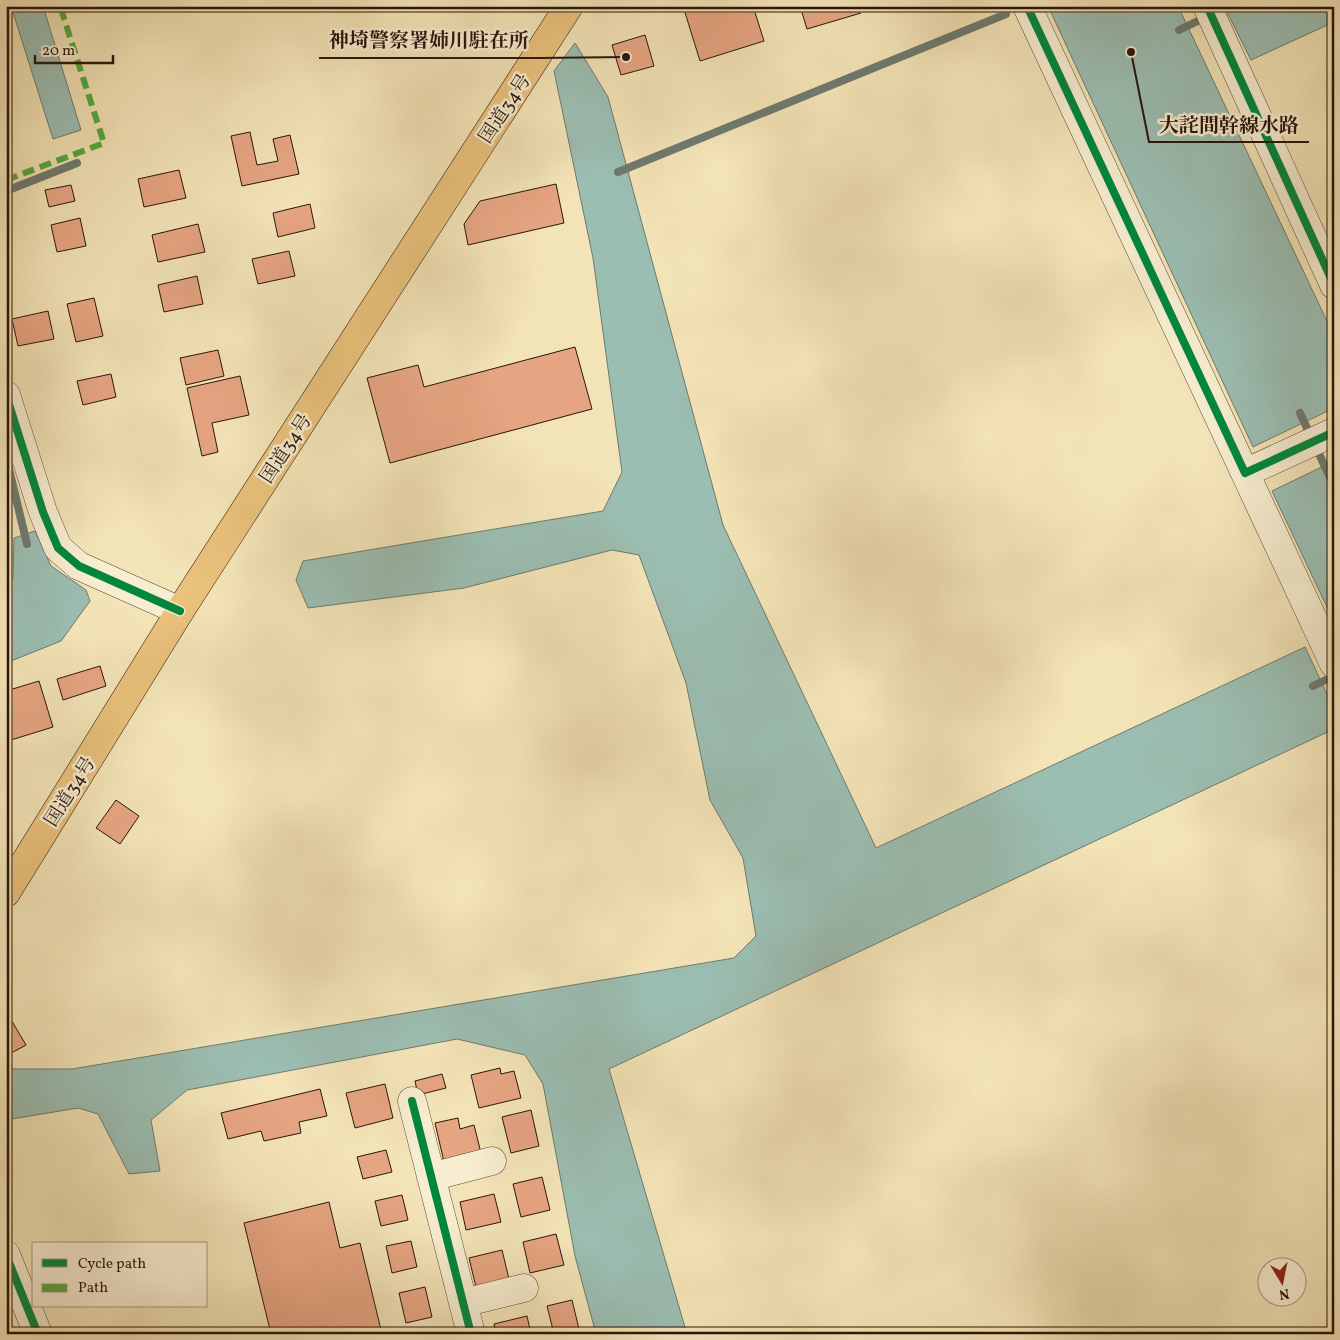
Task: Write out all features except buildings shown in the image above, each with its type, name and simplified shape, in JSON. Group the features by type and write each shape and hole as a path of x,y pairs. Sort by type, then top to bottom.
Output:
{"highway":[{"name":"国道34号","path":"6,893 180,610 569,6"}],"street":[{"path":"1027,6 1334,664"},
{"path":"1210,14 1334,285"},
{"path":"6,395 43,512 58,548 79,566 180,610"},
{"path":"1245,473 1332,433"},
{"path":"412,1100 470,1334"},
{"path":"432,1177 492,1161"},
{"path":"6,1255 38,1334"},
{"path":"463,1303 524,1288"}],"water":[{"path":"11,6 43,6 81,130 53,139"},
{"path":"1048,6 1178,6 1334,336 1334,408 1253,447"},
{"path":"1224,6 1334,6 1334,22 1251,60"},
{"path":"575,43 608,97 723,525 876,848 1305,647 1334,709 1334,729 609,1069 687,1334 596,1334 575,1256 543,1084 525,1055 457,1039 187,1090 151,1120 160,1171 129,1174 98,1114 78,1108 6,1120 6,1070 8,1069 72,1069 734,958 756,936 743,858 710,800 686,683 639,555 612,550 464,588 308,608 296,580 303,561 603,511 622,472 593,258 554,71"},
{"path":"1334,461 1334,622 1272,491"},
{"path":"35,531 51,566 86,590 90,601 61,641 6,663 6,594 13,578 14,538"}],"waterway":[{"path":"1179,30 1229,6"},
{"path":"618,172 1006,14"},
{"path":"6,191 77,163"},
{"path":"1300,413 1334,486"},
{"path":"6,457 27,544"},
{"path":"1313,686 1334,676"}],"marked path":[{"path":"6,180 104,143 60,6"}],"cycle path":[{"path":"1027,6 1245,473 1334,432"},
{"path":"1207,6 1334,285"},
{"path":"6,395 43,512 58,548 79,566 180,611"},
{"path":"412,1101 471,1334"},
{"path":"6,1255 38,1334"}],"place":[{"name":"大詫間幹線水路","path":"1131,52"},
{"name":"神埼警察署姉川駐在所","path":"626,57"}]}
